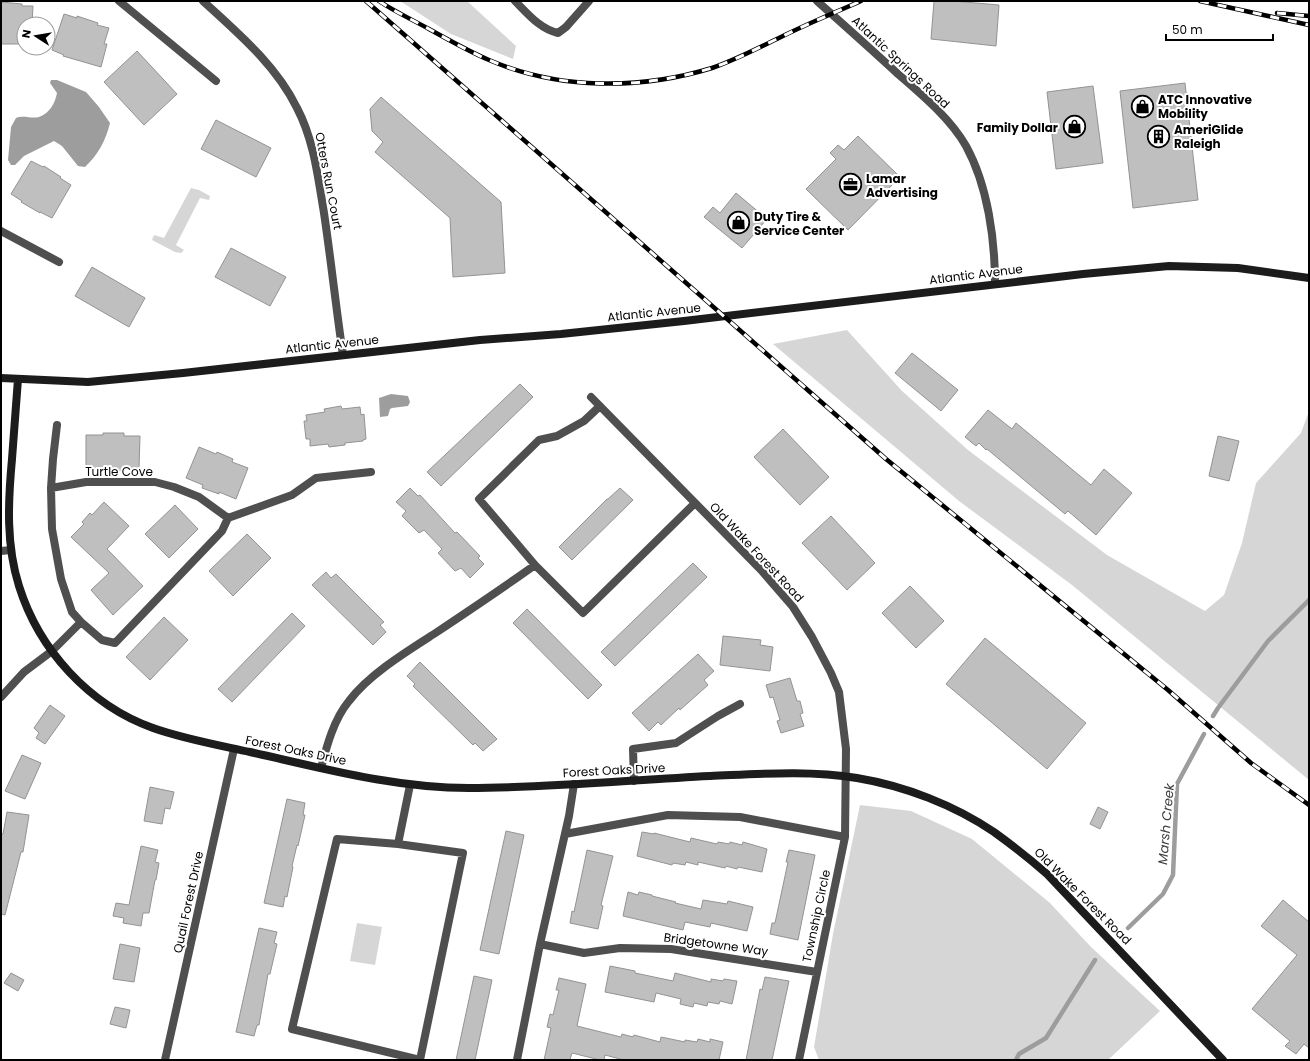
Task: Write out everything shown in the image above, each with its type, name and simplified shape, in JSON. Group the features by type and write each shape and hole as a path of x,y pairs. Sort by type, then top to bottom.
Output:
{"street":[{"path":"119,1 216,81"},
{"name":"Otters Run Court","path":"203,1 257,52 279,78 297,106 306,126 318,175 343,355"},
{"path":"515,1 536,22 549,31 558,33 566,27 589,1"},
{"name":"Atlantic Springs Road","path":"817,1 927,99 950,124 966,146 976,167 985,199 994,252 995,284"},
{"path":"1,232 59,262"},
{"name":"Atlantic Avenue","path":"1,378 88,382 183,373 480,340 561,334 684,321 995,284 1169,266 1238,268 1309,278"},
{"name":"Forest Oaks Drive","path":"18,379 9,516 11,550 19,587 27,608 52,651 73,675 91,692 122,714 155,729 234,749 373,779 410,785 468,788 782,773 815,773 845,776"},
{"name":"Old Wake Forest Road","path":"591,397 761,570 793,607 812,637 839,692 846,749 845,776 892,786 954,809 991,830 1018,849 1047,874 1223,1060"},
{"path":"600,406 584,421 557,436 539,440 480,499 535,566 583,613 695,503"},
{"path":"57,425 51,488 52,529 61,579 72,612 102,640 115,643 222,532 228,518 292,495 316,478 371,472"},
{"name":"Turtle Cove","path":"51,488 86,482 155,482 174,487 199,497 228,518"},
{"path":"1,551 11,550"},
{"path":"320,768 330,735 348,702 361,687 401,656 535,566"},
{"path":"1,697 24,672 52,651 82,622"},
{"path":"634,781 633,749 676,743 718,716 740,704"},
{"name":"Quail Forest Drive","path":"165,1060 234,749"},
{"name":"Township Circle","path":"798,1060 845,837 845,776"},
{"path":"516,1060 565,834 574,784"},
{"path":"398,844 410,785"},
{"path":"565,834 668,815 740,817 845,837"},
{"path":"337,839 398,844 463,853 420,1060 292,1029 337,839"},
{"name":"Bridgetowne Way","path":"540,944 584,953 620,948 671,949 817,972"}],"shaded area":[{"path":"400,1 467,1 516,46 513,59 451,34"},
{"path":"51,80 57,80 86,92 110,123 104,141 98,152 85,167 78,166 62,146 54,141 24,156 15,165 11,165 8,160 11,127 16,118 39,117 49,110 57,93 50,83"},
{"path":"191,188 199,190 210,196 209,200 200,198 176,245 184,250 181,253 175,252 152,240 154,235 164,238"},
{"path":"847,330 902,391 968,450 1107,555 1205,611 1224,595 1242,543 1256,483 1301,433 1309,411 1309,780 1072,585 959,501 773,344"},
{"path":"391,394 408,396 410,402 408,406 390,409 388,416 380,417 379,398"},
{"path":"860,805 911,811 972,839 1050,903 1091,947 1160,1011 1108,1060 819,1060 814,1047 833,934"},
{"path":"357,923 382,927 375,965 350,961"}],"building":[{"path":"934,1 999,5 996,46 931,39"},
{"path":"1,2 22,4 22,6 33,6 32,16 16,16 16,44 1,44"},
{"path":"64,14 77,18 77,16 98,23 97,25 109,28 104,44 107,44 101,67 63,56 64,55 56,52 56,38"},
{"path":"137,51 177,94 144,125 104,82"},
{"name":"AmeriGlide Raleigh","path":"1185,83 1198,200 1133,208 1120,91"},
{"name":"Family Dollar","path":"1093,86 1103,163 1056,169 1047,92"},
{"path":"381,97 501,202 505,273 453,277 450,218 375,152 383,142 372,131 370,109"},
{"path":"216,120 271,148 256,177 201,149"},
{"path":"858,136 900,177 848,230 806,189 836,159 830,153 838,145 844,150"},
{"path":"31,161 43,167 44,166 71,185 52,218 21,202 22,201 11,194"},
{"path":"736,193 767,219 742,248 704,217 713,207 720,213"},
{"path":"231,248 286,277 270,306 215,277"},
{"path":"92,267 145,298 129,327 75,296"},
{"path":"912,353 958,390 941,411 895,373"},
{"path":"520,384 533,397 441,486 427,472"},
{"path":"341,406 342,409 360,407 361,415 364,414 366,439 363,441 345,443 345,445 329,447 328,444 310,446 310,439 306,439 304,421 307,421 306,415 325,412 324,409"},
{"path":"988,410 1012,429 1016,423 1091,485 1104,469 1132,493 1096,535 1068,511 1065,514 979,443 976,446 965,437"},
{"path":"783,429 829,477 800,505 754,457"},
{"path":"103,433 124,433 124,436 140,436 139,468 121,469 121,471 86,469 86,435 103,435"},
{"path":"1218,436 1239,441 1229,481 1209,476"},
{"path":"199,447 216,454 217,452 233,459 232,462 248,468 236,499 219,492 219,494 202,488 203,485 186,478"},
{"path":"410,488 418,496 420,495 455,533 457,532 480,556 478,558 484,564 470,578 461,568 455,571 438,553 442,549 424,530 419,533 402,516 406,511 396,502"},
{"path":"620,488 633,500 572,560 559,547"},
{"path":"104,502 129,526 107,549 143,586 113,615 91,590 109,573 71,537 84,524 82,522 90,513 92,515"},
{"path":"175,505 198,529 169,558 145,534"},
{"path":"831,516 875,563 847,590 802,543"},
{"path":"247,534 271,558 233,596 209,571"},
{"path":"693,563 707,577 615,666 601,652"},
{"path":"326,572 331,578 336,574 384,622 380,625 386,632 373,645 312,585"},
{"path":"910,586 944,621 916,648 882,613"},
{"path":"527,609 602,685 588,699 513,623"},
{"path":"292,613 305,626 232,702 218,689"},
{"path":"164,617 188,640 150,680 126,657"},
{"path":"723,636 761,640 760,645 773,647 770,671 720,665"},
{"path":"985,638 1086,723 1047,769 946,684"},
{"path":"698,654 714,671 704,680 708,685 680,710 679,708 661,725 658,722 649,731 632,713"},
{"path":"420,662 497,739 483,751 475,743 473,745 413,686 415,684 407,676"},
{"path":"790,678 797,701 800,701 803,713 800,714 804,726 781,733 777,721 780,720 773,697 770,698 766,685"},
{"path":"50,705 65,716 45,744 36,738 39,733 34,728"},
{"path":"22,755 41,763 25,799 5,791"},
{"path":"150,787 174,792 170,809 165,808 162,824 144,821"},
{"path":"287,799 305,803 303,815 305,815 292,866 287,897 285,896 283,907 264,903"},
{"path":"1098,807 1108,812 1100,829 1090,824"},
{"path":"7,812 29,815 23,852 21,852 5,915 1,914 1,834 3,834"},
{"path":"506,831 524,835 499,954 480,950"},
{"path":"642,832 654,833 690,842 691,838 717,844 718,842 729,844 730,842 742,845 743,842 767,849 762,872 738,867 737,869 726,866 725,868 698,862 698,865 686,862 685,865 673,863 672,865 637,856"},
{"path":"141,846 158,850 155,862 159,863 149,913 143,913 141,926 123,923 124,918 113,916 116,903 129,905"},
{"path":"587,850 613,856 601,905 603,906 598,929 570,923 572,911 574,912"},
{"path":"789,850 815,855 798,940 770,934 772,923 775,923 788,862 786,862"},
{"path":"628,892 638,895 639,892 652,895 676,902 675,903 701,909 703,900 727,904 728,901 753,907 747,931 711,923 710,927 685,922 683,930 623,916"},
{"path":"1283,900 1309,922 1309,1048 1304,1044 1296,1054 1285,1046 1290,1041 1252,1009 1297,955 1261,926"},
{"path":"259,928 277,932 274,943 277,944 270,974 268,974 259,1025 257,1025 254,1036 236,1032"},
{"path":"120,944 140,948 134,982 113,979"},
{"path":"610,966 673,981 675,973 711,982 711,979 737,981 732,1004 720,1001 719,1004 708,1002 707,1006 694,1003 693,1007 680,1004 681,999 656,993 654,1002 605,992"},
{"path":"11,973 24,980 18,991 4,983"},
{"path":"474,976 492,980 475,1060 456,1060"},
{"path":"765,977 789,981 772,1060 746,1060 760,989 762,990"},
{"path":"559,978 586,984 577,1026 621,1037 622,1034 633,1037 634,1035 660,1042 661,1037 685,1042 685,1040 697,1042 698,1039 710,1042 710,1039 723,1042 719,1060 624,1060 605,1055 604,1060 600,1060 572,1053 570,1060 544,1060 551,1028 547,1027 550,1014 553,1015 559,990 556,990"},
{"path":"115,1007 130,1010 126,1028 110,1024"}],"waterway":[{"name":"Marsh Creek","path":"1213,716 1268,641 1309,600"},
{"name":"Marsh Creek","path":"1128,928 1163,894 1173,875 1177,784 1204,734"},
{"name":"Marsh Creek","path":"1016,1060 1019,1054 1046,1038 1095,960"}],"railway":[{"path":"366,1 886,459 1168,690 1251,763 1309,805"},
{"path":"379,1 489,60 516,70 543,77 571,82 600,84 657,80 712,68 738,58 861,1"},
{"path":"1200,1 1309,25"},
{"path":"1277,13 1309,16"}],"place":[{"name":"ATC Innovative Mobility","path":"1142,106"},
{"name":"Family Dollar","path":"1074,127"},
{"name":"AmeriGlide Raleigh","path":"1158,136"},
{"name":"Lamar Advertising","path":"850,185"},
{"name":"Duty Tire & Service Center","path":"739,223"}]}
